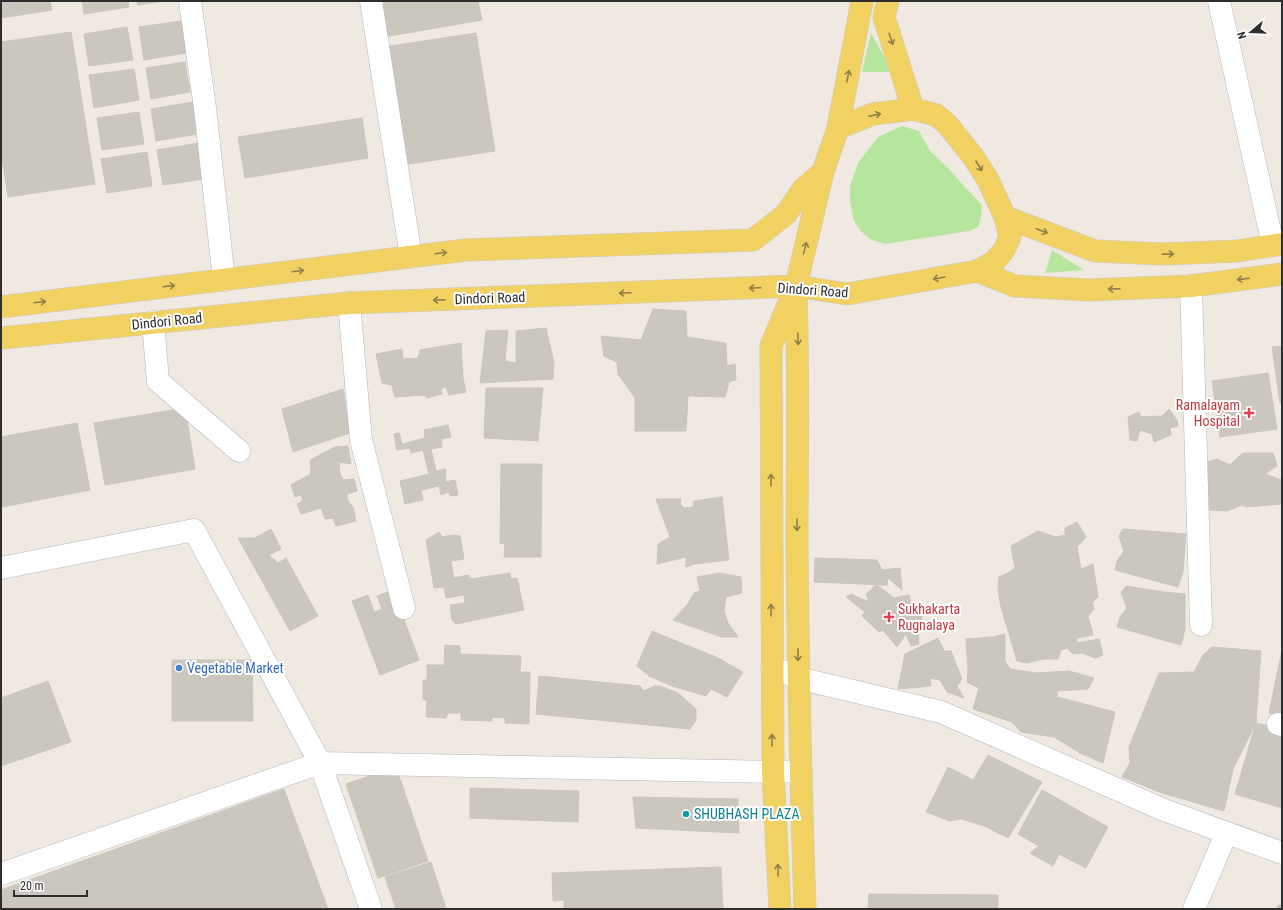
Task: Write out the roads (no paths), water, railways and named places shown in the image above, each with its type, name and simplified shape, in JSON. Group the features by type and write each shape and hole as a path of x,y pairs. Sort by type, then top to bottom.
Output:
{"main road":[{"path":"780,909 773,772 770,346 796,286 823,172 838,128 862,1"},
{"path":"888,1 884,17 913,109"},
{"path":"838,128 873,114 913,109 936,115 947,124 974,158 988,180 1005,217 1010,237 1004,250 995,261 978,271"},
{"path":"1,307 466,250 753,240 786,214 804,189 823,172"},
{"path":"1005,217 1096,251 1163,254 1238,251 1278,244"},
{"path":"978,271 1015,286 1088,290 1191,286 1282,274"},
{"name":"Dindori Road","path":"1,338 349,303 796,286 847,294 978,271"},
{"path":"796,286 798,346 798,678 805,909"}],"street":[{"path":"190,1 205,108 224,280"},
{"path":"371,1 411,256"},
{"path":"1219,1 1278,244"},
{"path":"1191,286 1201,625"},
{"path":"349,303 361,440 404,608"},
{"path":"153,322 158,381 239,451"},
{"path":"1,568 194,530 320,763 371,909"},
{"path":"772,667 798,678 941,712 1164,810 1226,834 1282,853"},
{"path":"1,874 320,763 773,772 801,771"},
{"path":"1194,909 1226,834"}],"place":[{"name":"Ramalayam Hospital","path":"1249,413"},
{"name":"Sukhakarta Rugnalaya","path":"889,617"},
{"name":"Vegetable Market","path":"179,668"},
{"name":"SHUBHASH PLAZA","path":"686,814"}]}
